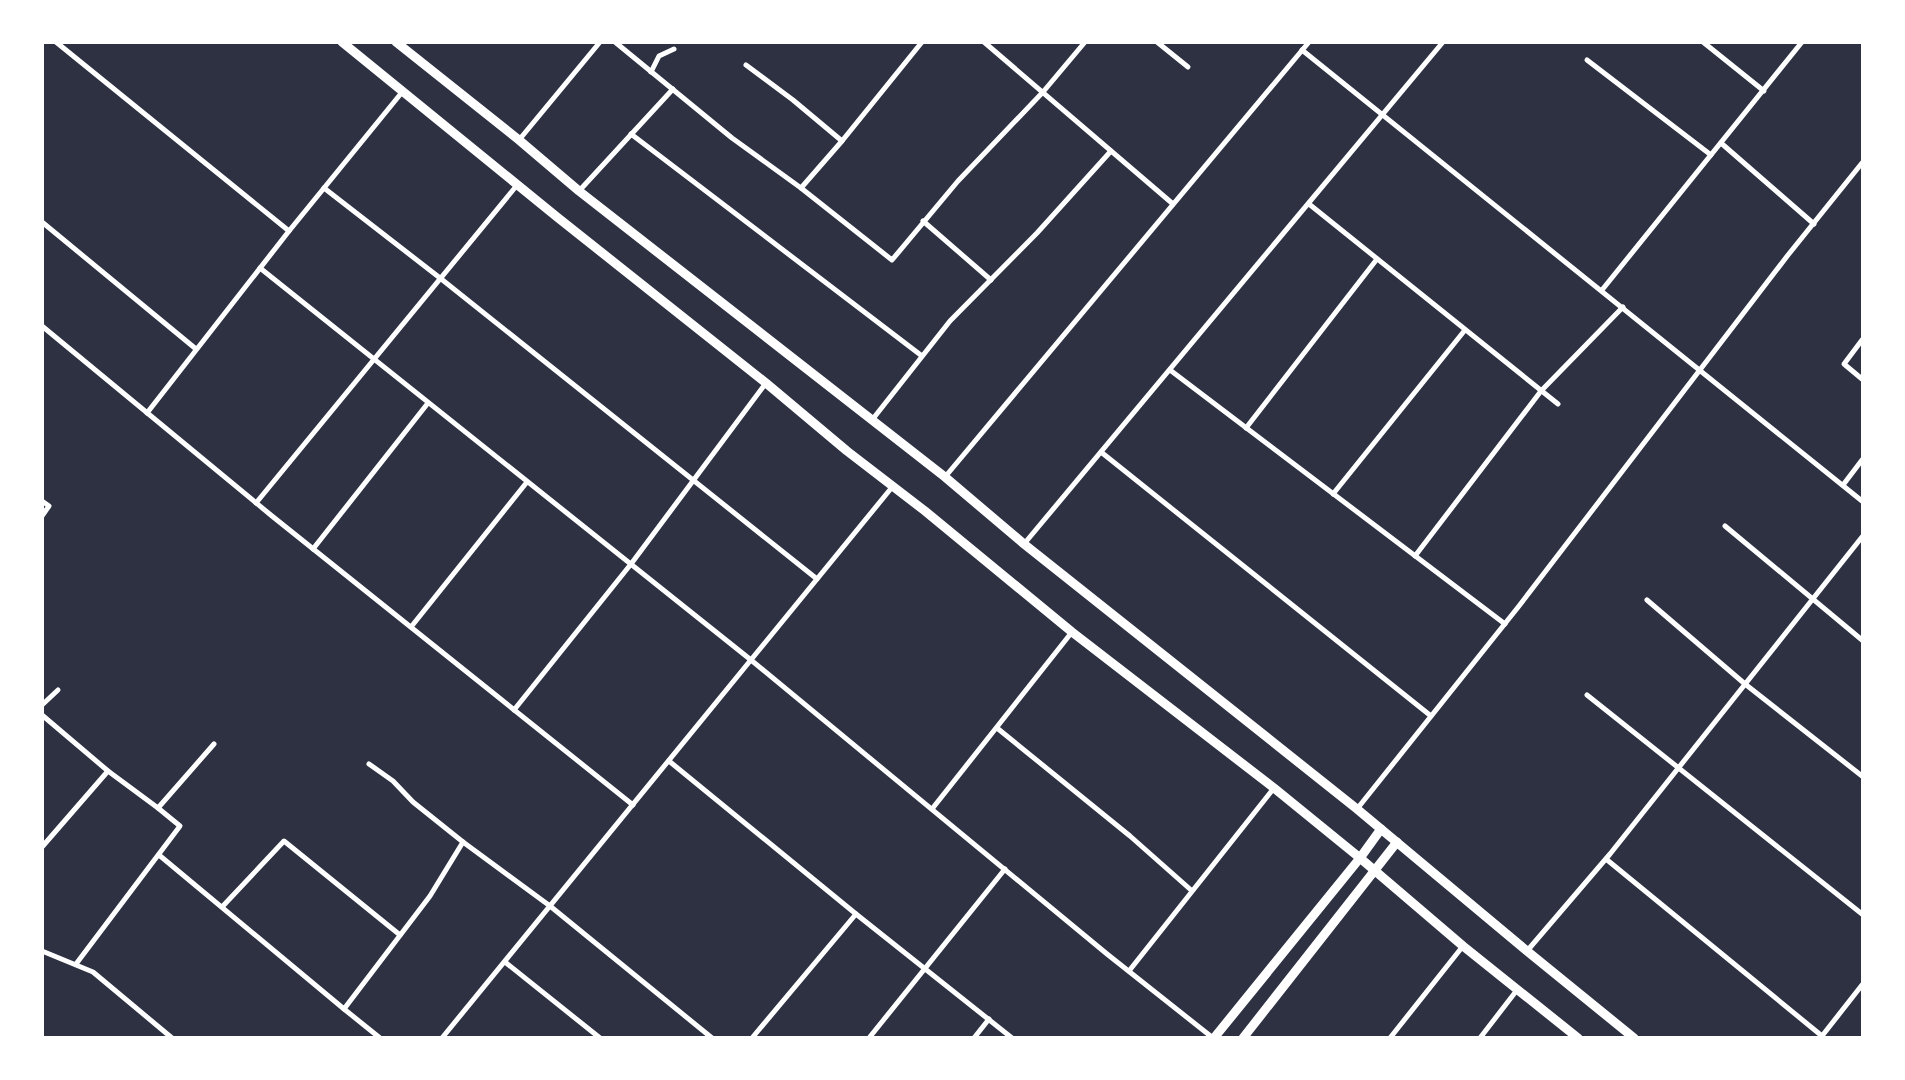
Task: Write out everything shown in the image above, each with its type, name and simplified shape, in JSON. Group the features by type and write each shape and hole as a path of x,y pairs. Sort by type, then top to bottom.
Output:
{"street":[{"path":"56,42 289,231"},
{"path":"342,42 518,184 557,218 766,383 847,451 893,486 1072,632 1274,788 1463,946 1578,1038"},
{"path":"396,42 519,140 579,191 945,477 1024,544 1357,809 1526,951 1634,1038"},
{"path":"519,140 600,42"},
{"path":"616,42 732,138 801,188 892,260 958,181 1043,92 1085,42"},
{"path":"801,188 842,141 922,42"},
{"path":"984,42 1173,204"},
{"path":"1157,42 1188,67"},
{"path":"945,477 1309,42"},
{"path":"1024,544 1442,42"},
{"path":"1703,42 1764,91"},
{"path":"1602,290 1802,42"},
{"path":"651,72 659,56 674,48"},
{"path":"1302,50 1623,306 1862,501"},
{"path":"1587,60 1711,155"},
{"path":"746,65 793,100 842,141"},
{"path":"579,191 672,89"},
{"path":"147,413 289,231 403,91"},
{"path":"631,134 922,356"},
{"path":"1721,143 1814,224"},
{"path":"872,420 950,321 1037,233 1111,151"},
{"path":"1357,809 1505,624 1862,163"},
{"path":"256,503 518,184"},
{"path":"324,188 440,278 817,579"},
{"path":"1308,204 1558,404"},
{"path":"923,221 991,280"},
{"path":"42,222 196,350"},
{"path":"1246,428 1377,259"},
{"path":"260,268 752,660 1129,971 1214,1038 1360,858 1381,829"},
{"path":"1415,556 1541,391 1623,306"},
{"path":"42,326 256,503 633,805"},
{"path":"1334,494 1465,330"},
{"path":"1862,340 1844,364 1862,379"},
{"path":"1170,370 1505,624"},
{"path":"514,710 631,564 766,383"},
{"path":"313,549 428,403"},
{"path":"1101,452 1431,716"},
{"path":"1843,485 1862,460"},
{"path":"410,627 527,482"},
{"path":"442,1038 893,486"},
{"path":"42,501 49,506 42,516"},
{"path":"1726,526 1862,640"},
{"path":"1526,951 1606,859 1862,537"},
{"path":"1647,600 1746,684 1862,776"},
{"path":"932,809 1072,632"},
{"path":"42,705 58,690"},
{"path":"1587,695 1862,914"},
{"path":"42,716 108,771 180,826 76,964"},
{"path":"997,728 1130,836 1191,890"},
{"path":"158,808 214,744"},
{"path":"669,761 856,914 1012,1038"},
{"path":"369,764 394,781 413,802 463,842 550,906 712,1038"},
{"path":"42,847 108,771"},
{"path":"1129,971 1191,890 1274,788"},
{"path":"222,907 284,841 400,935"},
{"path":"344,1009 430,896 463,842"},
{"path":"1243,1038 1397,842"},
{"path":"159,855 380,1038"},
{"path":"1606,859 1822,1037 1862,985"},
{"path":"869,1038 1005,869"},
{"path":"752,1038 856,914"},
{"path":"1390,1038 1463,946"},
{"path":"42,951 93,972 167,1036"},
{"path":"505,962 600,1038"},
{"path":"1480,1038 1517,990"},
{"path":"974,1038 989,1020"}]}
